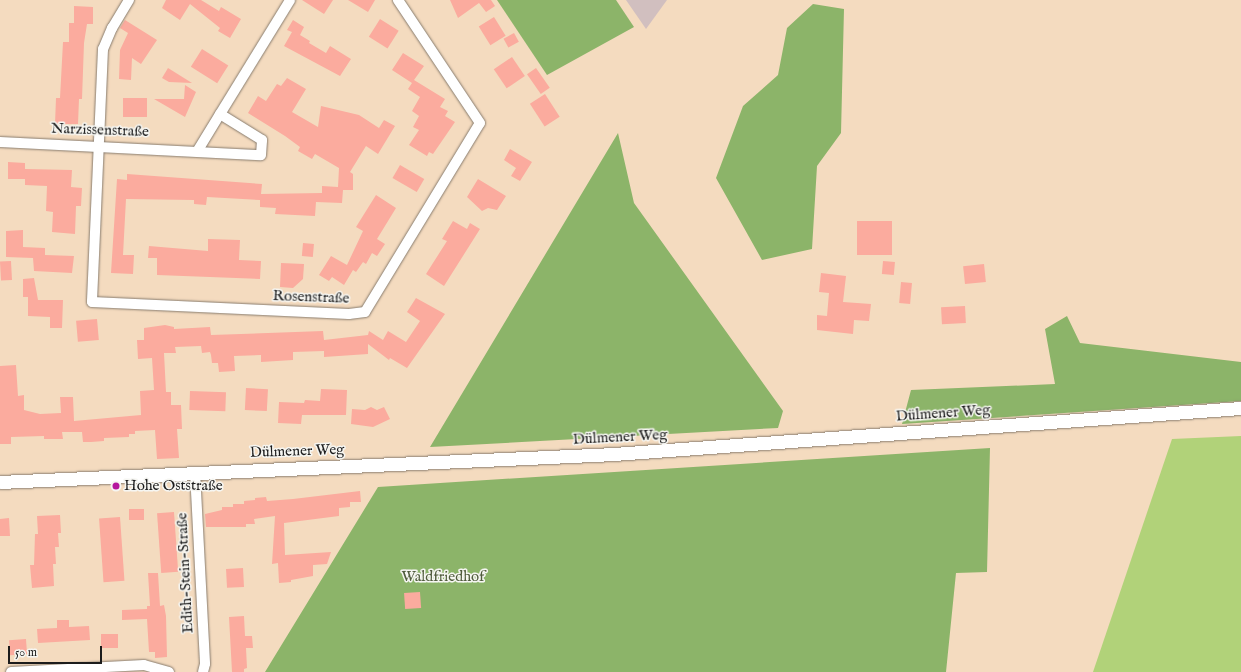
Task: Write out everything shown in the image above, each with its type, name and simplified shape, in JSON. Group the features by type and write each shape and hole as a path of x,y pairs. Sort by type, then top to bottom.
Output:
{"street":[{"path":"99,145 103,49 112,28 129,0"},
{"path":"198,150 290,0"},
{"name":"Rosenstraße","path":"99,145 92,302 349,314 365,312 480,123 398,0"},
{"name":"Narzissenstraße","path":"0,142 99,145 261,155 262,140 220,114"},
{"name":"Dülmener Weg","path":"0,482 614,454 1241,408"},
{"name":"Edith-Stein-Straße","path":"195,472 205,664 203,672"},
{"path":"11,672 144,665 169,672"}],"shaded area":[{"path":"626,0 667,0 646,29"}],"green space":[{"path":"497,0 616,0 634,27 547,75"},
{"path":"813,4 844,9 841,133 817,166 812,249 762,260 716,178 743,106 778,75 787,28"},
{"path":"618,133 634,203 783,411 778,428 430,447"},
{"path":"1067,316 1080,343 1241,362 1241,401 902,424 911,390 1055,384 1045,329"},
{"path":"1241,436 1241,672 1093,672 1172,439"},
{"name":"Waldfriedhof","path":"990,448 987,572 956,573 946,672 265,672 378,487"}],"building":[{"path":"166,0 201,0 219,11 221,7 241,19 230,38 218,31 220,28 190,4 180,20 162,8"},
{"path":"302,0 333,0 324,14"},
{"path":"348,0 375,0 368,12"},
{"path":"450,0 491,0 495,6 486,12 479,3 458,18"},
{"path":"74,6 93,7 93,24 87,24 84,43 82,99 79,99 78,124 55,124 56,98 60,98 63,42 69,42 69,23 74,23"},
{"path":"494,17 506,36 490,45 479,27"},
{"path":"380,19 399,31 388,48 369,37"},
{"path":"125,20 157,40 141,64 132,58 131,80 119,79 120,50 128,33 120,28"},
{"path":"293,20 304,27 300,35 310,41 309,43 326,53 330,46 351,59 340,76 284,46 292,32 287,30"},
{"path":"514,33 519,42 508,48 504,39"},
{"path":"202,49 228,65 217,83 191,67"},
{"path":"403,53 424,66 414,80 445,99 440,107 448,111 445,116 455,122 433,154 429,152 427,156 409,145 419,130 413,127 419,116 412,111 420,97 408,89 412,83 392,70"},
{"path":"512,57 525,76 507,88 494,69"},
{"path":"168,68 192,83 169,82 162,78"},
{"path":"536,68 550,88 541,94 527,74"},
{"path":"287,78 306,89 292,112 318,127 321,106 359,115 379,128 384,120 395,126 378,154 366,146 350,172 353,174 353,190 343,190 342,203 316,202 315,216 275,214 276,208 260,207 260,200 207,197 206,205 194,204 194,200 126,199 123,255 134,255 133,274 111,273 117,179 127,180 127,174 262,184 261,194 322,193 322,186 338,187 339,168 315,154 312,159 298,151 300,147 248,113 258,96 266,101 277,84 281,86"},
{"path":"185,85 196,92 185,117 154,99 184,99"},
{"path":"545,94 560,117 545,126 530,104"},
{"path":"123,98 147,98 147,117 123,117"},
{"path":"510,149 532,162 520,181 511,176 516,168 504,160"},
{"path":"8,162 25,163 25,169 72,170 71,187 82,188 81,206 76,206 75,234 52,232 53,212 46,211 47,186 25,185 25,179 8,179"},
{"path":"400,165 424,179 417,192 392,178"},
{"path":"478,179 506,196 497,210 488,208 482,211 467,197"},
{"path":"376,195 396,208 377,239 385,244 377,256 372,253 366,264 363,262 356,272 353,270 344,285 332,277 329,281 319,275 331,256 347,265 363,231 356,227"},
{"path":"453,221 467,229 470,223 480,229 444,286 426,274 447,241 442,239"},
{"path":"857,221 892,221 892,255 857,255"},
{"path":"23,230 23,247 45,248 45,255 74,256 72,273 34,271 33,258 6,257 6,231"},
{"path":"208,239 240,240 239,260 261,261 260,279 157,275 157,258 148,258 149,246 208,251"},
{"path":"303,243 314,244 313,257 302,256"},
{"path":"11,261 12,280 1,281 0,262"},
{"path":"883,261 895,262 894,275 882,274"},
{"path":"281,263 304,264 303,279 293,288 280,287"},
{"path":"984,264 986,282 965,284 963,266"},
{"path":"821,273 846,276 843,302 871,304 869,321 854,320 853,334 817,330 817,315 827,316 829,293 819,292"},
{"path":"34,278 38,300 63,300 62,328 50,328 50,317 28,316 28,297 23,297 23,279"},
{"path":"901,282 912,283 910,304 899,303"},
{"path":"416,298 445,314 407,368 390,358 389,360 368,344 368,354 324,357 324,351 293,352 293,360 261,362 261,355 234,356 235,371 219,372 218,363 212,363 210,352 202,353 201,346 175,347 176,353 164,353 166,392 171,392 171,405 181,405 182,429 177,429 179,458 157,459 155,430 135,431 135,434 129,434 129,437 104,438 104,441 91,442 83,442 82,432 62,432 63,439 44,439 44,436 11,437 11,444 0,444 0,366 16,365 18,396 24,395 24,410 40,414 61,413 60,397 73,397 74,421 141,415 140,391 154,390 152,358 138,359 137,340 144,340 144,328 165,325 174,327 174,329 210,327 211,335 323,331 324,340 368,335 369,331 383,340 388,331 406,342 420,321 407,312"},
{"path":"965,306 966,323 942,324 941,307"},
{"path":"97,319 99,340 78,342 76,321"},
{"path":"246,388 268,389 267,411 245,410"},
{"path":"321,389 347,390 346,415 302,415 301,424 278,423 279,402 304,403 305,400 320,401"},
{"path":"190,391 226,392 225,411 189,410"},
{"path":"371,407 377,410 384,407 390,419 373,427 351,424 352,409 365,410"},
{"path":"360,491 361,502 350,502 350,507 339,508 339,516 284,523 285,555 331,552 327,564 313,565 313,576 291,580 291,582 279,583 278,563 272,564 275,516 254,519 255,524 246,524 246,527 206,527 205,514 222,510 222,507 233,507 233,504 244,504 244,501 255,500 255,498 266,497 267,501"},
{"path":"129,509 144,509 144,520 129,520"},
{"path":"174,512 178,572 161,573 157,513"},
{"path":"60,515 61,533 58,533 59,547 55,547 56,564 53,564 54,586 32,588 30,565 34,565 35,534 38,534 37,516"},
{"path":"120,517 124,581 104,582 99,518"},
{"path":"9,518 10,536 0,536 0,519"},
{"path":"243,568 244,587 227,588 226,569"},
{"path":"148,573 158,573 160,606 164,605 166,616 167,657 155,658 155,652 149,652 147,619 122,620 122,610 147,609 147,606 150,606"},
{"path":"420,592 421,608 405,609 404,593"},
{"path":"244,616 245,636 252,636 253,648 246,648 247,668 244,669 244,672 232,672 229,617"},
{"path":"57,620 69,620 69,627 89,626 90,640 38,643 37,629 57,628"},
{"path":"101,634 118,634 118,648 101,648"},
{"path":"26,639 27,654 10,655 9,640"}],"place":[{"name":"Hohe Oststraße","path":"116,486"}]}
